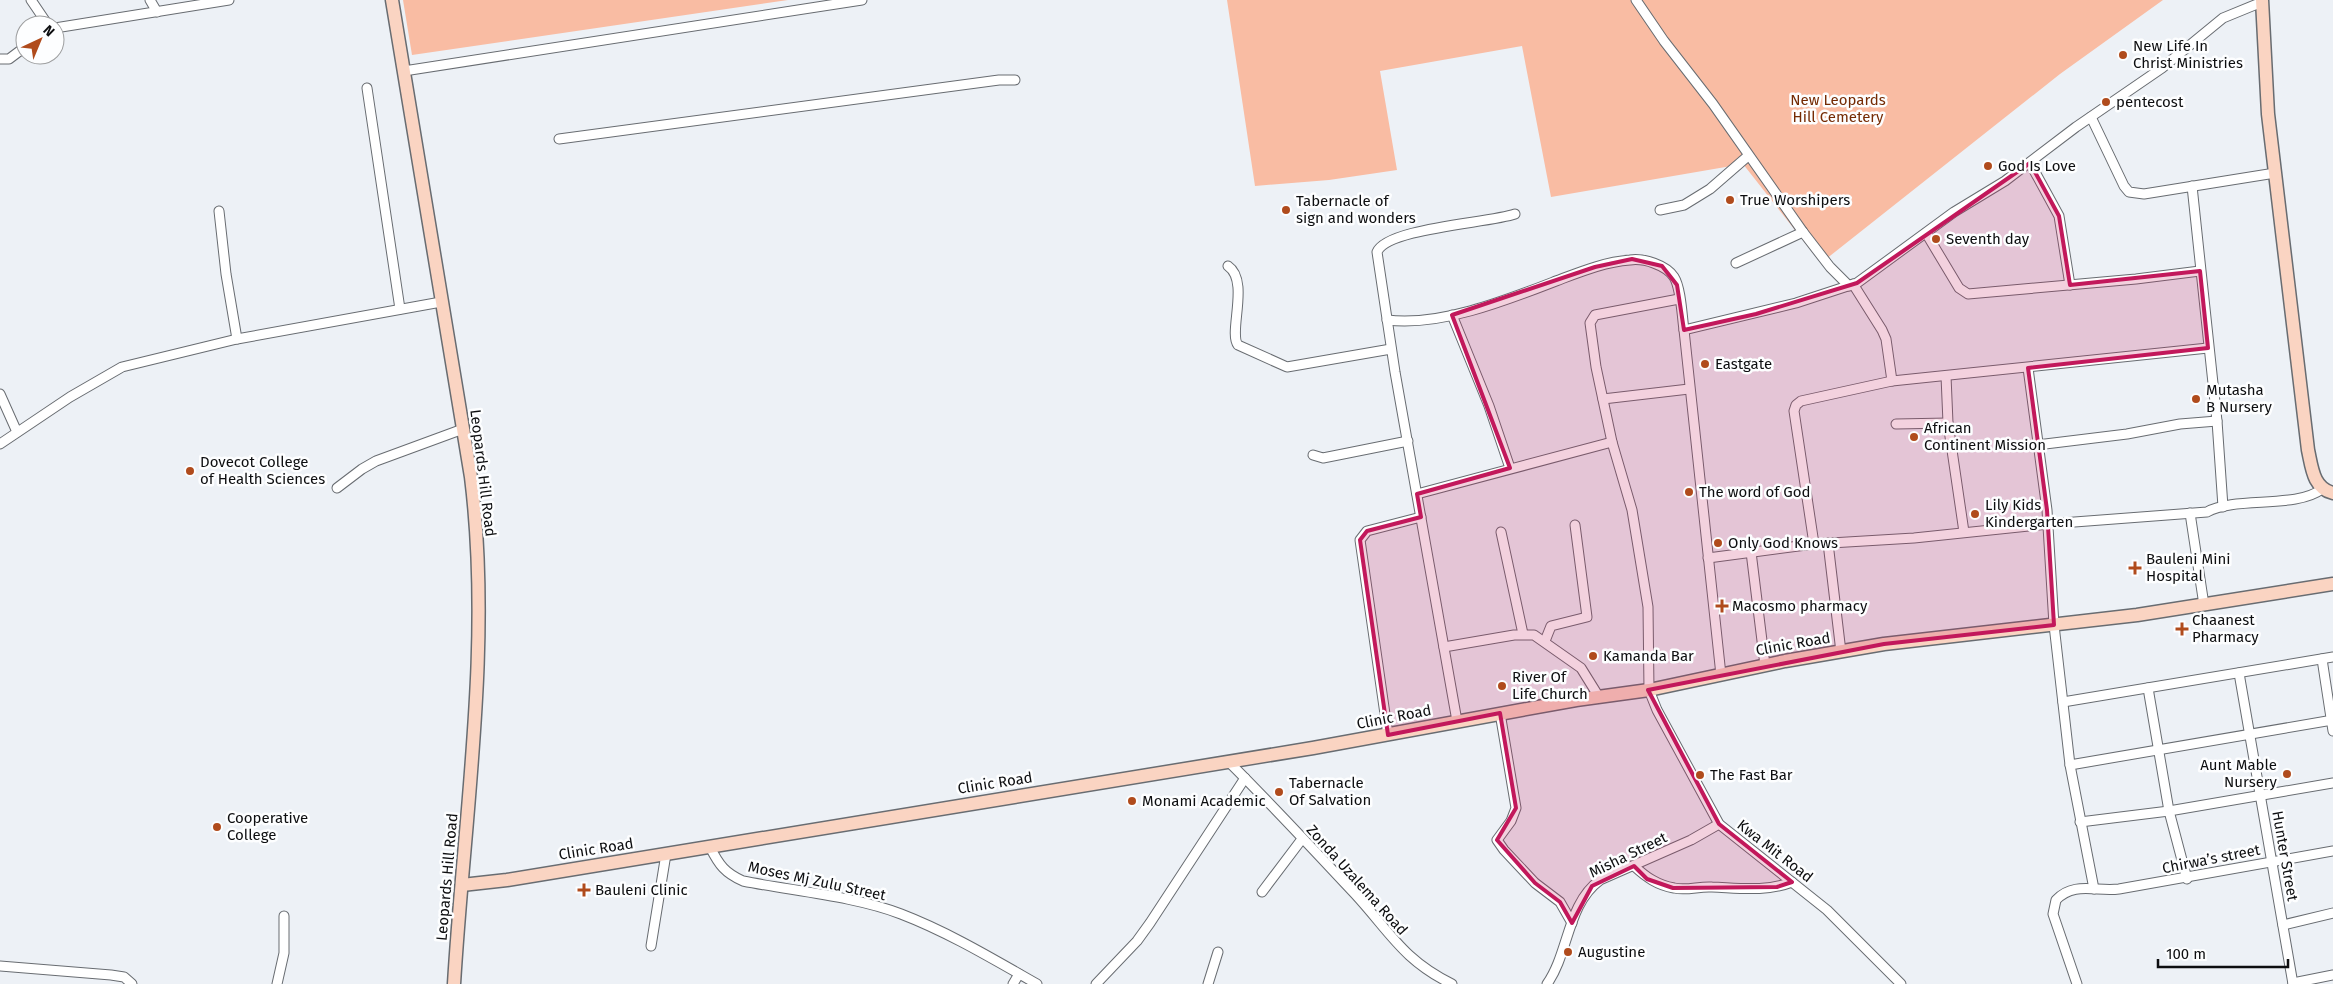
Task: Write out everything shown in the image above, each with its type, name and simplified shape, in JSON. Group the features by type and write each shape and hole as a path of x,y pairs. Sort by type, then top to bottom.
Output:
{"street":[{"path":"31,0 41,15"},
{"path":"150,0 157,12"},
{"path":"65,26 229,0"},
{"name":"Leopards Hill Road","path":"392,0 473,495 479,623 471,790 454,984"},
{"path":"404,71 862,0"},
{"path":"1636,0 1664,41 1713,104 1803,232 1830,267 1851,285 1882,330 1886,339 1892,380"},
{"path":"1684,330 1756,314 1851,285 1954,212 2005,181 2091,117 2162,68 2223,18 2262,1 2268,114 2308,450 2317,484 2327,491"},
{"path":"0,60 9,60 15,55"},
{"path":"559,139 999,80 1015,80"},
{"path":"367,88 400,309"},
{"path":"2091,117 2124,186 2129,192 2144,194 2275,173"},
{"path":"1660,210 1684,205 1710,189 1748,156"},
{"path":"2030,162 2059,216 2070,285"},
{"path":"2192,186 2217,421 2223,507"},
{"path":"219,211 226,274 237,339"},
{"path":"1457,721 1391,349 1377,252 1381,245 1405,236 1458,224 1501,219 1515,214"},
{"path":"1736,263 1803,232"},
{"path":"1926,233 1963,292 1974,294 2200,271"},
{"path":"1387,320 1410,322 1452,315 1522,294 1595,267 1632,259 1662,266 1674,277 1684,330 1721,675"},
{"path":"1228,266 1233,270 1235,276 1238,313 1236,340 1238,345 1287,367 1391,349"},
{"path":"1649,690 1648,607 1632,510 1612,442 1603,398 1593,344 1591,319 1595,315 1679,299"},
{"path":"0,444 70,397 122,367 237,339 441,302"},
{"path":"1452,315 1489,406 1510,468"},
{"path":"1814,544 1794,411 1796,405 1806,399 1892,380 2028,368 2208,348"},
{"path":"2028,368 2048,524 2054,625 2070,765 2094,889"},
{"path":"1946,376 1948,423 1964,532"},
{"path":"1603,398 1689,389"},
{"path":"0,394 17,432"},
{"path":"2037,445 2127,434 2180,424 2217,421"},
{"path":"1896,424 1948,423"},
{"path":"337,488 376,461 463,429"},
{"path":"1313,455 1323,458 1408,441"},
{"path":"1417,494 1612,442"},
{"path":"1708,558 1814,544 2207,512 2223,507 2308,496 2327,491"},
{"path":"2190,513 2204,606"},
{"path":"1388,735 1360,540 1367,531 1421,517"},
{"path":"1545,641 1551,626 1587,618 1575,525"},
{"path":"1501,532 1523,634"},
{"path":"1828,543 1841,652"},
{"path":"1751,552 1765,665"},
{"name":"Clinic Road","path":"462,885 507,880 1229,762 1388,735 1500,713 1649,690 1765,665 1841,652 1962,634 2054,625 2204,606 2333,584"},
{"path":"1444,647 1523,634 1534,635 1581,668 1599,697"},
{"path":"2063,702 2333,658"},
{"path":"2322,659 2333,731"},
{"name":"Hunter Street","path":"2239,673 2293,984"},
{"path":"2148,688 2170,811 2187,879"},
{"name":"Kwa Mit Road","path":"1649,690 1690,774 1719,824 1839,921 1896,983"},
{"path":"1500,713 1516,808 1511,821 1497,840 1535,883 1560,902 1572,923"},
{"path":"2070,765 2332,720"},
{"name":"Zonda Uzalema Road","path":"1229,762 1357,895 1404,952 1421,966 1452,984"},
{"path":"1096,984 1137,942 1245,778"},
{"path":"2080,822 2170,811 2259,794 2333,783"},
{"name":"Misha Street","path":"1546,984 1555,973 1572,923 1592,886 1600,880 1634,866 1719,824"},
{"path":"1262,892 1302,839"},
{"name":"Moses Mj Zulu Street","path":"710,847 723,870 743,881 871,904 900,914 927,925 1037,984"},
{"name":"Chirwa’s street","path":"2077,984 2053,914 2053,904 2060,895 2073,889 2110,890 2187,879 2333,851"},
{"path":"651,946 666,854"},
{"path":"1634,866 1647,879 1673,888 1760,889 1778,887 1792,882"},
{"path":"2283,925 2333,913"},
{"path":"277,984 284,953 284,916"},
{"path":"1208,984 1218,952"},
{"path":"0,966 111,975 124,977 132,984"},
{"path":"1013,984 1019,974"},
{"path":"2293,984 2333,975"}],"highlighted area":[{"path":"2030,163 2059,216 2070,285 2200,271 2208,348 2028,368 2047,510 2054,625 1884,644 1648,690 1719,824 1792,882 1777,887 1673,888 1647,879 1634,866 1592,886 1572,923 1560,902 1535,883 1497,840 1516,808 1500,713 1388,735 1360,540 1367,531 1421,517 1417,494 1510,468 1452,315 1595,267 1632,259 1662,266 1677,285 1684,330 1756,314 1857,283"}],"green space":[{"path":"403,0 788,0 412,55"},
{"name":"New Leopards Hill Cemetery","path":"1227,0 2163,0 2060,74 1821,263 1743,164 1551,197 1522,46 1380,71 1397,170 1329,180 1255,186"}],"place":[{"name":"New Life In Christ Ministries","path":"2123,55"},
{"name":"pentecost","path":"2106,102"},
{"name":"God Is Love","path":"1988,166"},
{"name":"True Worshipers","path":"1730,200"},
{"name":"Tabernacle of sign and wonders","path":"1286,210"},
{"name":"Seventh day","path":"1936,239"},
{"name":"Eastgate","path":"1705,364"},
{"name":"Mutasha B Nursery","path":"2196,399"},
{"name":"African Continent Mission","path":"1914,437"},
{"name":"Dovecot College of Health Sciences","path":"190,471"},
{"name":"The word of God","path":"1689,492"},
{"name":"Lily Kids Kindergarten","path":"1975,514"},
{"name":"Only God Knows","path":"1718,543"},
{"name":"Bauleni Mini Hospital","path":"2135,568"},
{"name":"Macosmo pharmacy","path":"1722,606"},
{"name":"Chaanest Pharmacy","path":"2182,629"},
{"name":"Kamanda Bar","path":"1593,656"},
{"name":"River Of Life Church","path":"1502,686"},
{"name":"Aunt Mable Nursery","path":"2287,774"},
{"name":"The Fast Bar","path":"1700,775"},
{"name":"Tabernacle Of Salvation","path":"1279,792"},
{"name":"Monami Academic","path":"1132,801"},
{"name":"Cooperative College","path":"217,827"},
{"name":"Bauleni Clinic","path":"584,890"},
{"name":"Augustine","path":"1568,952"}]}
